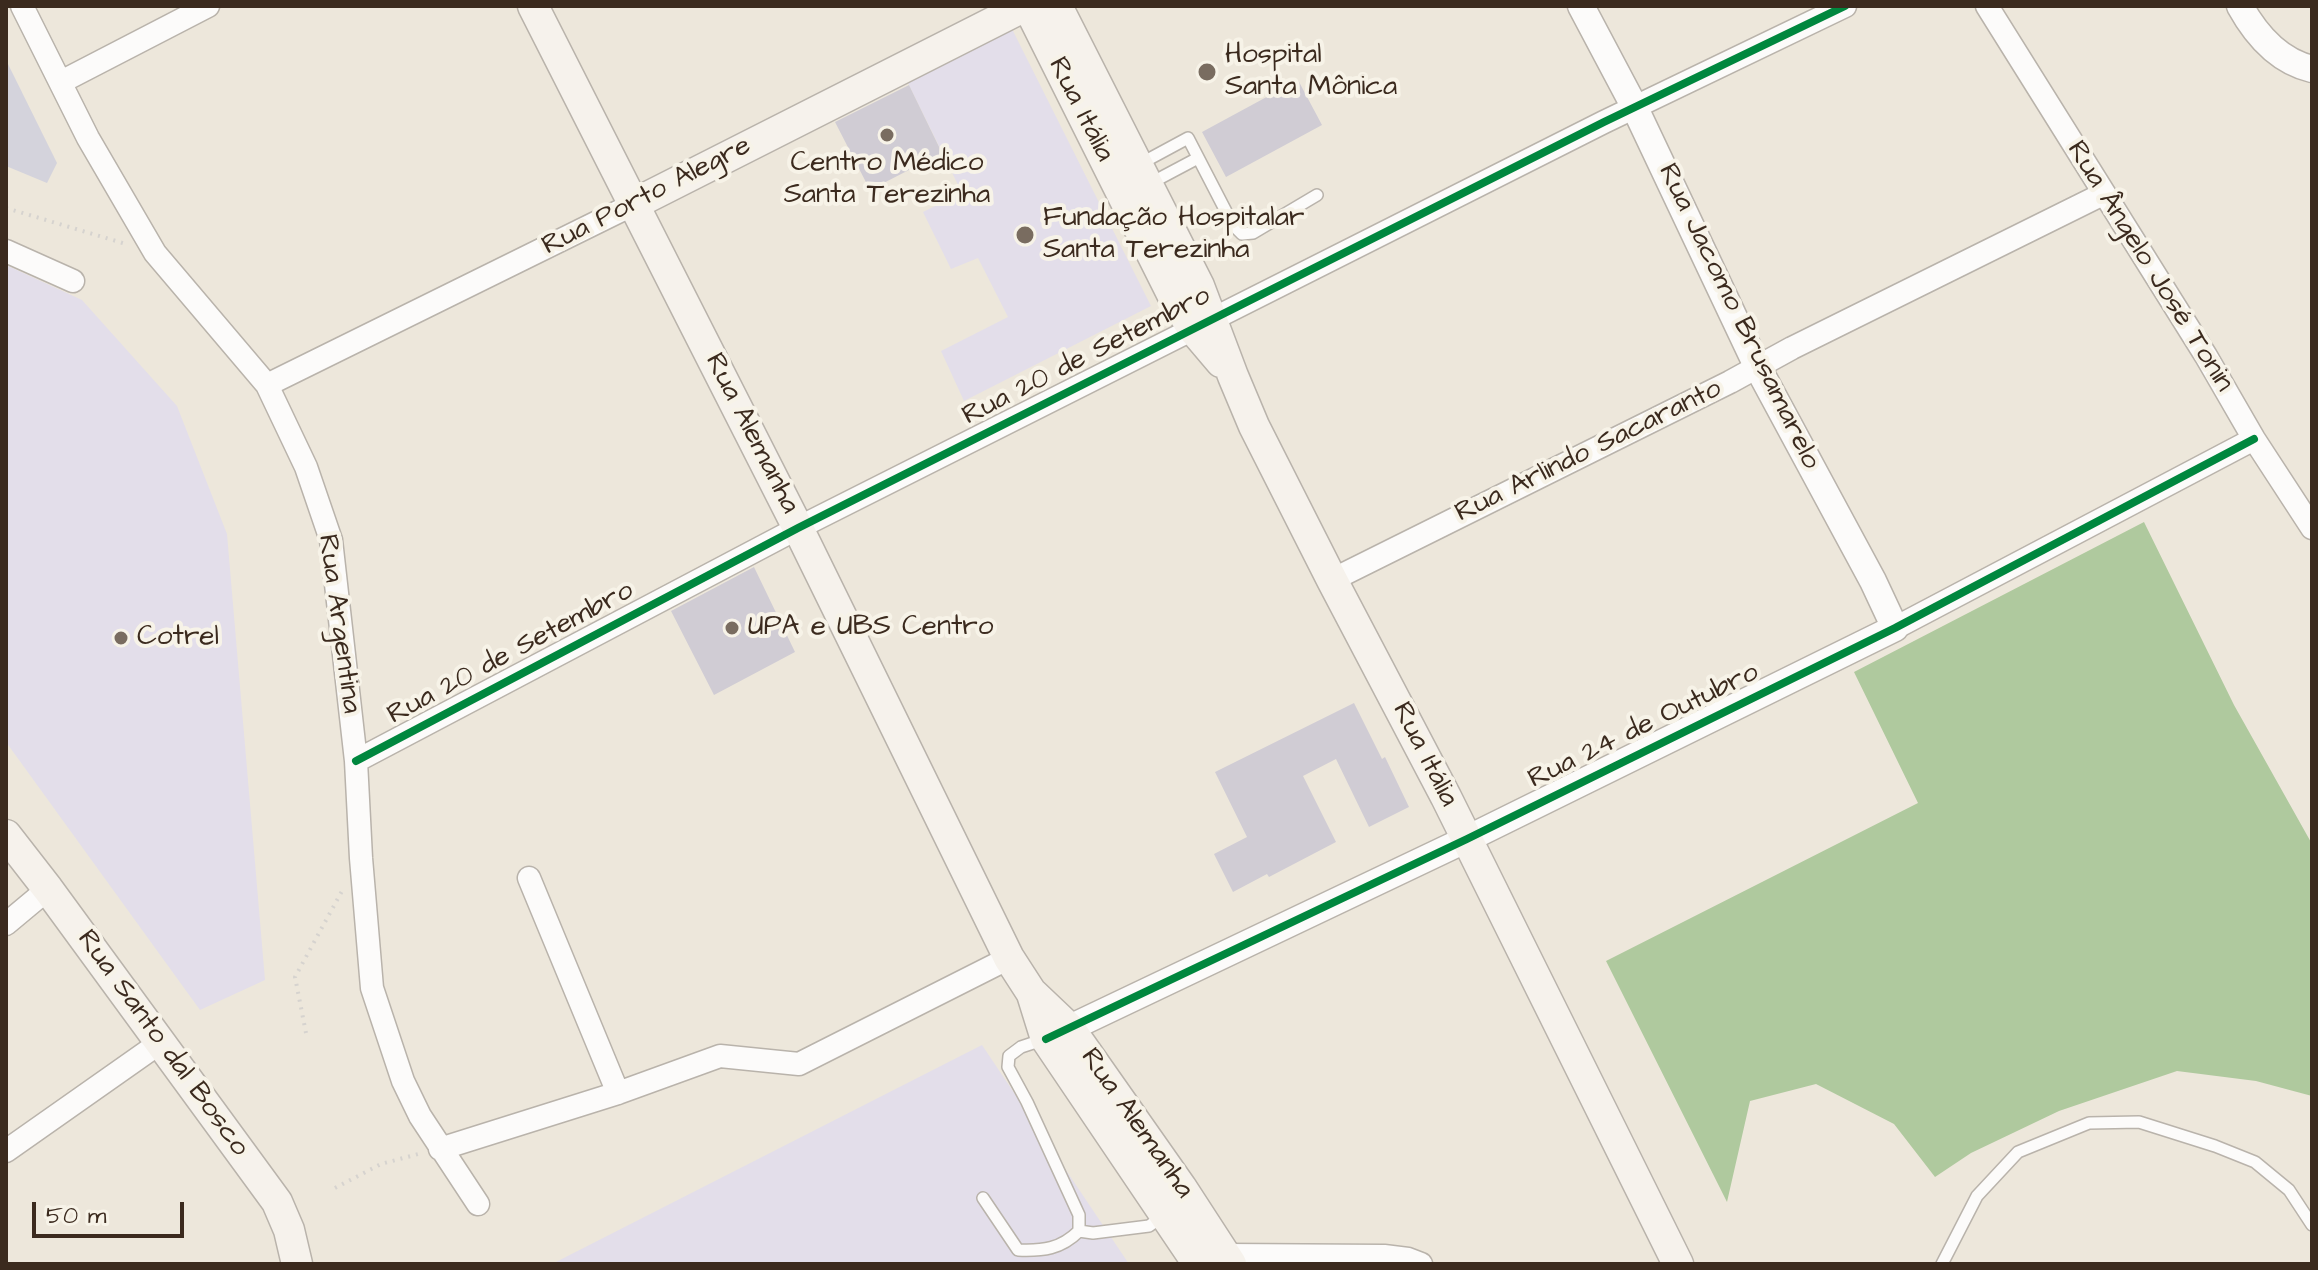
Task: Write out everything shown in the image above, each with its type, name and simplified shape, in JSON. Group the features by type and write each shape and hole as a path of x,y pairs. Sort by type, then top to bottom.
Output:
{"main road":[{"name":"Rua Alemanha","path":"533,6 798,528 1009,958 1172,1201 1218,1261"},
{"name":"Rua Porto Alegre","path":"634,204 1026,6"},
{"name":"Rua Itália","path":"1026,6 1176,302 1203,324 1233,376 1254,426 1467,839 1678,1264"},
{"name":"Rua Itália","path":"1057,6 1199,286 1203,324"},
{"name":"Rua Santo dal Bosco","path":"6,835 277,1202 289,1230 297,1264"}],"street":[{"name":"Rua Argentina","path":"22,6 88,138 155,253 267,385 306,467 331,540 356,761 372,988 403,1081 420,1116 478,1204"},
{"path":"61,82 208,6"},
{"name":"Rua Jacomo Brusamarelo","path":"1581,6 1634,106 1757,366 1873,581 1895,628"},
{"name":"Rua 20 de Setembro","path":"356,761 798,528 1634,106 1845,6"},
{"name":"Rua Ângelo José Tonin","path":"1987,6 2312,528"},
{"path":"2240,6 2270,49 2312,69"},
{"name":"Rua Arlindo Sacaranto","path":"1332,580 2103,194"},
{"name":"Rua Porto Alegre","path":"267,385 634,204"},
{"path":"6,251 73,281"},
{"name":"Rua 24 de Outubro","path":"1058,1034 1467,839 1895,628 2254,439"},
{"path":"529,878 618,1093"},
{"path":"6,924 48,889"},
{"path":"440,1149 618,1093 720,1056 799,1064 1009,958"},
{"path":"6,1151 161,1042"},
{"path":"1218,1261 1384,1256 1421,1264"}],"lane":[{"path":"1143,175 1188,138 1233,225 1242,234 1253,233 1317,195"},
{"path":"1143,175 1198,158"},
{"path":"983,1198 1018,1250 1066,1244 1079,1231 1079,1215 1008,1067 1009,1056 1021,1047 1058,1034"},
{"path":"1942,1264 1977,1196 2018,1152 2089,1123 2139,1122 2255,1162 2289,1190 2312,1225"},
{"path":"1079,1231 1093,1233 1149,1226 1172,1201"}],"path":[{"path":"6,208 155,253"},
{"path":"306,1033 295,977 361,858"},
{"path":"335,1188 381,1164 440,1149"}],"shaded area":[{"name":"Fundação Hospitalar Santa Terezinha","path":"1011,27 1151,306 964,401 941,351 1008,317 978,258 951,269 923,212 962,193 907,81"},
{"path":"6,60 57,163 47,183 6,166"},
{"name":"Cotrel","path":"6,265 82,300 177,406 227,534 265,980 200,1010 6,742"},
{"path":"982,1045 1129,1264 552,1264"}],"green space":[{"path":"2144,522 2234,705 2312,844 2312,1096 2256,1081 2177,1071 2059,1111 1971,1153 1935,1177 1894,1124 1816,1084 1750,1101 1727,1202 1606,961 1918,803 1854,672"}],"building":[{"path":"1298,80 1322,125 1226,177 1202,132"},
{"name":"Centro Médico Santa Terezinha","path":"909,85 942,153 870,190 835,122"},
{"name":"UPA e UBS Centro","path":"754,567 795,652 714,695 671,611"},
{"path":"1354,703 1409,807 1369,827 1336,759 1303,776 1336,842 1233,892 1214,854 1247,837 1215,772"}],"cycle path":[{"path":"356,761 798,528 1604,122 1845,6"},
{"path":"1046,1039 1467,839 1895,628 2254,439"}],"place":[{"name":"Hospital Santa Mônica","path":"1207,72"},
{"name":"Centro Médico Santa Terezinha","path":"887,135"},
{"name":"Fundação Hospitalar Santa Terezinha","path":"1025,235"},
{"name":"UPA e UBS Centro","path":"732,628"},
{"name":"Cotrel","path":"121,638"}]}
